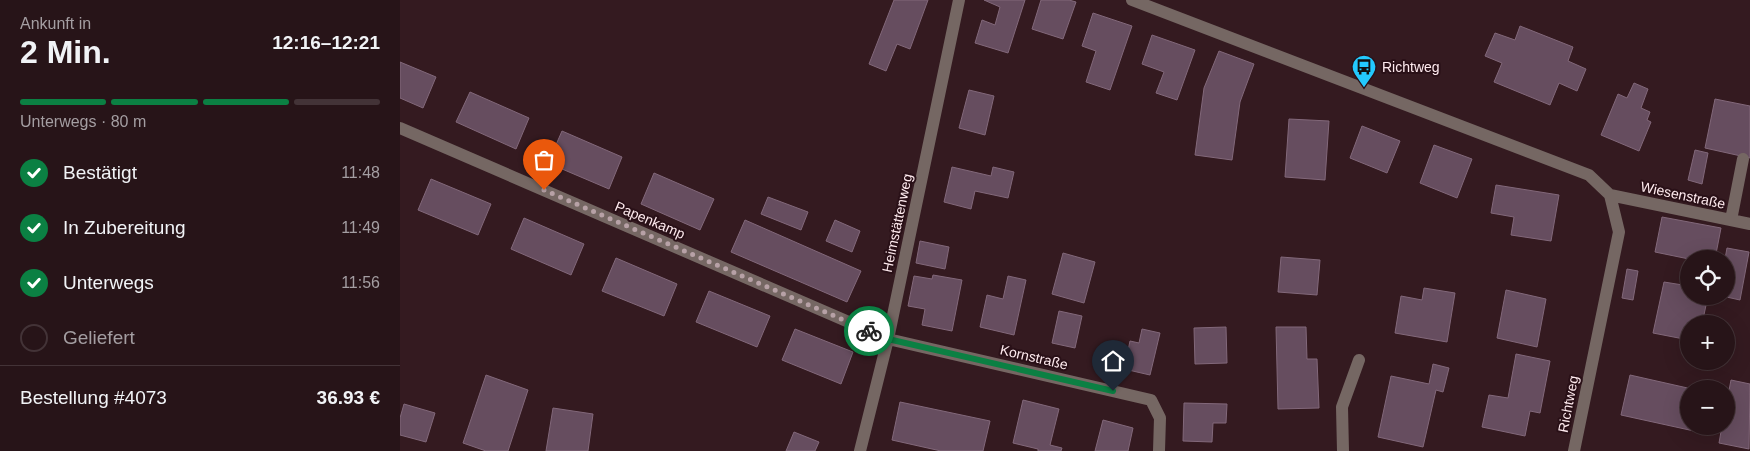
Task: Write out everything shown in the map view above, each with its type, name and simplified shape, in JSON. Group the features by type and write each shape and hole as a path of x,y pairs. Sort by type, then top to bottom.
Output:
{"street":[{"name":"Heimstättenweg","path":"860,451 888,339 958,0"},
{"path":"1132,0 1589,175 1610,195"},
{"name":"Papenkamp","path":"400,128 888,339"},
{"path":"1731,220 1743,160"},
{"name":"Wiesenstraße","path":"1610,195 1750,224"},
{"name":"Richtweg","path":"1574,451 1619,232 1610,195"},
{"name":"Kornstraße","path":"888,339 1151,400 1160,418 1160,451"},
{"path":"1343,451 1342,407 1359,360"}],"building":[{"path":"894,0 928,0 910,49 897,44 886,71 869,64"},
{"path":"984,0 1025,0 1008,53 975,43 982,20 995,25 1000,7"},
{"path":"1041,0 1069,0 1076,2 1063,39 1032,29"},
{"path":"1093,13 1132,26 1110,90 1086,82 1096,51 1082,46"},
{"path":"1520,26 1573,47 1568,61 1586,69 1577,91 1559,83 1550,105 1494,82 1502,63 1485,56 1495,33 1515,40"},
{"path":"1152,35 1195,50 1177,100 1156,93 1164,72 1142,64"},
{"path":"1219,51 1254,64 1240,102 1232,160 1195,155 1204,88"},
{"path":"400,62 436,77 423,108 400,98"},
{"path":"1634,83 1648,89 1641,108 1650,112 1647,120 1651,122 1639,151 1601,135 1618,94 1627,98"},
{"path":"969,90 994,96 985,135 959,128"},
{"path":"470,92 529,118 516,149 456,122"},
{"path":"1715,99 1750,106 1750,158 1705,148"},
{"path":"1289,119 1329,121 1325,180 1285,177"},
{"path":"1362,126 1400,141 1387,173 1350,158"},
{"path":"562,131 622,157 609,189 548,163"},
{"path":"1434,145 1472,159 1457,198 1420,183"},
{"path":"1695,150 1708,153 1702,184 1688,180"},
{"path":"952,167 991,176 993,167 1014,172 1008,198 975,191 971,209 944,202"},
{"path":"654,173 714,199 700,230 641,204"},
{"path":"431,179 491,204 478,235 418,210"},
{"path":"1496,185 1559,195 1551,241 1511,235 1514,217 1491,213"},
{"path":"768,197 808,212 801,230 761,214"},
{"path":"1662,217 1721,228 1717,250 1680,250 1680,257 1655,252"},
{"path":"524,218 584,244 571,275 511,249"},
{"path":"745,220 861,271 847,302 731,252"},
{"path":"835,220 860,231 852,252 826,241"},
{"path":"920,241 949,247 945,269 916,263"},
{"path":"1727,248 1749,252 1740,300 1735,299 1735,250 1727,250"},
{"path":"1063,253 1095,262 1084,303 1052,294"},
{"path":"1281,257 1320,260 1317,295 1278,292"},
{"path":"616,258 677,284 664,316 602,291"},
{"path":"1627,269 1638,271 1633,300 1622,298"},
{"path":"933,275 962,280 952,331 922,325 925,309 908,306 914,276 932,279"},
{"path":"1008,276 1026,280 1014,335 980,327 987,295 1003,299"},
{"path":"1664,282 1680,285 1680,305 1706,305 1704,315 1680,315 1680,338 1653,333"},
{"path":"1424,288 1455,293 1447,342 1395,333 1401,296 1422,300"},
{"path":"1506,290 1546,299 1537,347 1497,338"},
{"path":"709,291 770,316 757,347 696,322"},
{"path":"1059,311 1082,316 1075,348 1052,343"},
{"path":"1226,327 1227,363 1195,364 1194,328"},
{"path":"1276,327 1306,327 1307,359 1317,359 1319,408 1278,409"},
{"path":"795,329 853,352 841,384 782,360"},
{"path":"1142,329 1160,333 1150,375 1124,369 1130,341 1139,343"},
{"path":"1516,354 1550,361 1540,413 1530,411 1525,436 1482,427 1489,395 1508,398"},
{"path":"1433,364 1449,368 1443,392 1436,390 1423,447 1378,437 1391,376 1429,384"},
{"path":"486,375 528,390 508,451 486,451 463,443"},
{"path":"1630,375 1680,386 1680,428 1621,415"},
{"path":"1735,381 1750,384 1749,449 1719,443 1720,435 1735,435"},
{"path":"1023,400 1059,409 1050,445 1062,448 1061,451 1038,451 1038,449 1013,443"},
{"path":"900,402 990,421 983,451 941,451 892,440"},
{"path":"1184,403 1227,404 1226,423 1213,423 1212,442 1183,441"},
{"path":"404,404 435,413 426,442 400,435 400,418"},
{"path":"553,408 593,414 588,451 546,451"},
{"path":"1103,420 1133,428 1128,451 1095,451"},
{"path":"794,432 819,442 815,451 786,451"}],"way so far":[{"path":"544,190 869,331"}],"place":[{"name":"Richtweg","path":"1364,88"}],"route":[{"path":"869,331 888,339 1113,391"}]}
